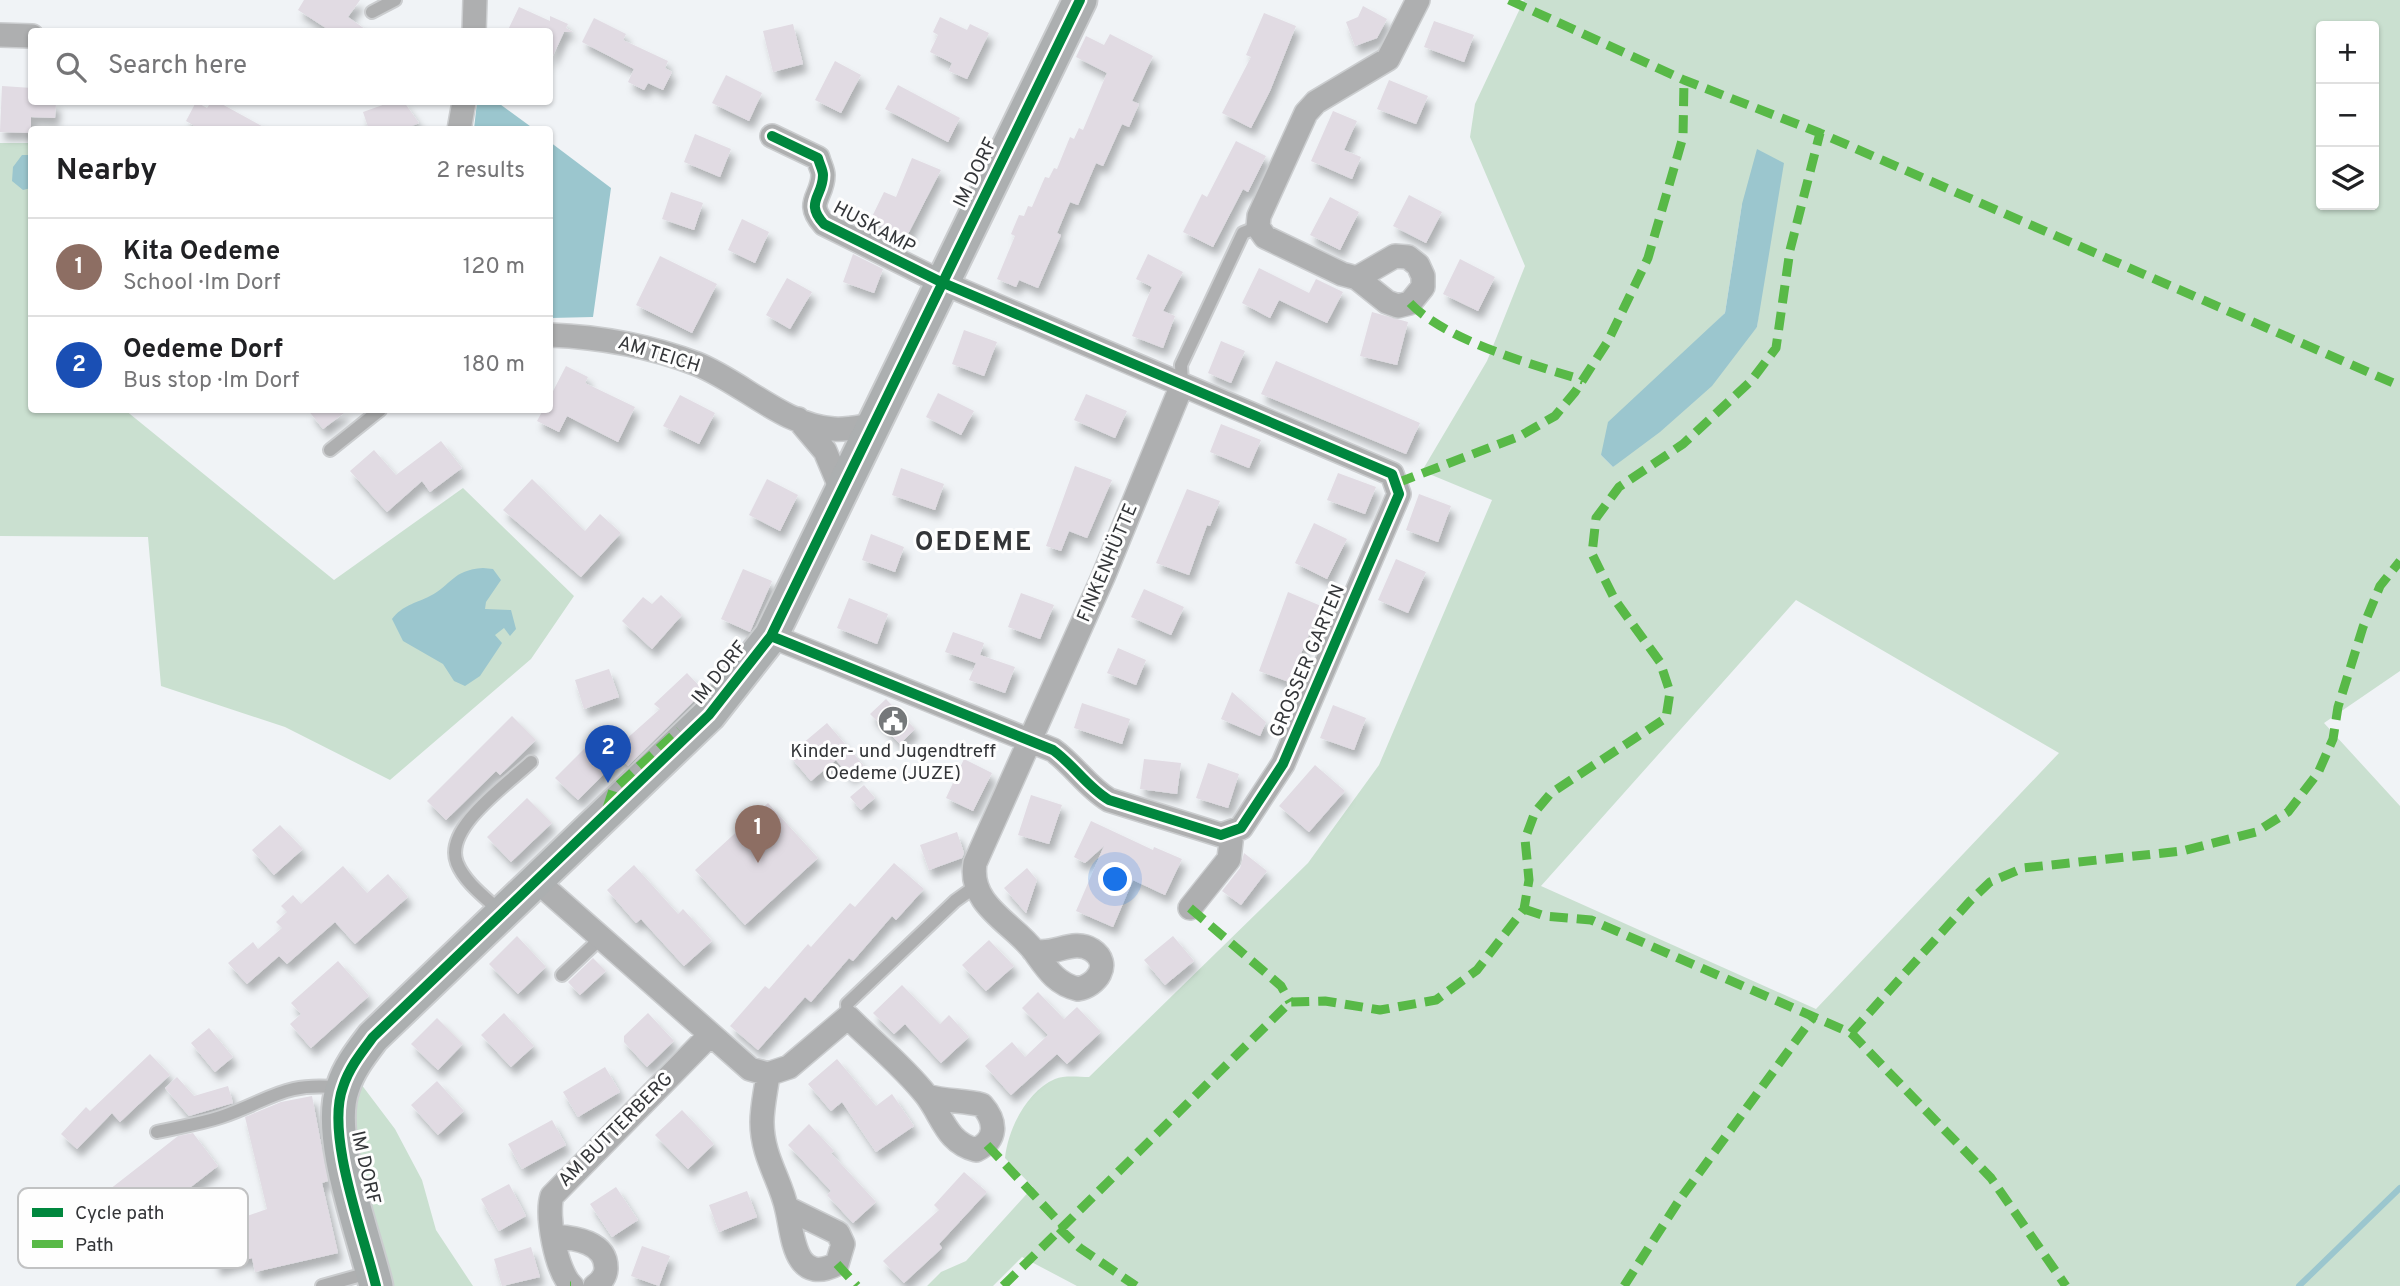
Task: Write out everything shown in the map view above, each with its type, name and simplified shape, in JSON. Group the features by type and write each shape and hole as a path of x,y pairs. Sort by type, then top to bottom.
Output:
{"street":[{"path":"474,28 475,0"},
{"name":"IM DORF","path":"374,1279 337,1121 342,1088 355,1061 373,1037 504,915 709,715 771,636 1080,0"},
{"path":"1357,278 1342,274 1265,237 1258,227 1259,216 1306,113 1331,93 1388,59 1419,0"},
{"path":"0,35 28,36"},
{"path":"460,126 463,105"},
{"name":"HUSKAMP","path":"772,136 818,158 823,176 814,199 816,215 824,225 941,282"},
{"name":"GROSSER GARTEN","path":"941,282 1392,474 1399,494 1283,764 1241,828 1232,833"},
{"name":"AM TEICH","path":"553,335 593,337 665,353 700,365 798,419 833,429 872,425"},
{"name":"FINKENHÜTTE","path":"976,886 973,876 975,863 1103,578 1182,385"},
{"name":"AM TEICH","path":"798,419 825,451 841,489"},
{"path":"771,636 1053,750 1073,764 1096,792 1109,800 1221,835 1232,833 1229,859 1190,908"},
{"path":"538,882 750,1069 768,1074 789,1067 848,1017 927,1096"},
{"path":"976,886 1002,923 1033,950"},
{"name":"AM BUTTERBERG","path":"572,1286 558,1265 549,1206 562,1182 710,1035"},
{"path":"768,1074 762,1121 765,1147 787,1208"},
{"path":"555,1236 594,1245 602,1254 606,1266 605,1276 595,1286"}],"lane":[{"path":"372,12 395,0"},
{"path":"1182,385 1181,365 1243,233 1258,227"},
{"path":"330,450 376,413"},
{"path":"504,915 466,880 457,865 454,845 468,820 531,762"},
{"path":"848,1017 847,1004 955,901 976,886"},
{"path":"562,975 601,938"},
{"path":"157,1132 219,1117 282,1090 316,1085 342,1088"},
{"path":"322,1286 374,1279"}],"green space":[{"path":"1524,0 2400,0 2400,671 2324,723 2400,806 2400,1286 1077,1286 1022,1257 993,1286 927,1286 941,1272 966,1261 1033,1187 1005,1158 1015,1123 1036,1092 1055,1079 1089,1077 1308,863 1379,765 1492,500 1422,471 1487,361 1525,266 1470,137 1475,104","holes":["1742,204 1765,261 1757,327 1613,467 1601,455 1683,355 1725,313","1796,600 2059,753 1816,1009 1541,886"]},
{"path":"0,143 28,143 28,413 129,413 334,580 463,488 574,596 531,659 390,780 285,727 161,686 148,537 0,536"},
{"path":"361,1084 395,1129 422,1180 436,1230 473,1286 389,1286 351,1136"}],"water":[{"path":"477,105 501,105 530,126 474,126"},
{"path":"553,144 611,188 593,317 553,318"},
{"path":"1757,149 1784,163 1757,327 1712,386 1660,432 1613,467 1601,455 1608,422 1725,313 1742,204"},
{"path":"22,155 28,155 28,189 23,190 12,181 13,167"},
{"path":"483,568 493,569 501,580 486,602 485,609 511,610 516,629 510,636 504,628 495,635 502,643 480,676 465,686 454,681 443,664 403,641 392,619 405,608 437,592 458,575"}],"building":[{"path":"304,0 360,0 348,17 363,28 326,28 298,10"},
{"path":"1363,6 1387,19 1377,38 1355,46 1346,22 1358,17"},
{"path":"519,7 550,21 550,16 568,24 566,28 573,32 564,32 553,56 553,28 509,28"},
{"path":"1264,13 1296,26 1270,91 1251,128 1222,113 1251,57 1246,55"},
{"path":"940,17 967,30 970,24 989,33 967,79 949,71 952,63 930,52 938,35 933,32"},
{"path":"594,18 626,34 623,40 668,61 665,68 672,72 663,90 648,83 644,90 628,82 634,69 582,42"},
{"path":"1434,21 1474,35 1464,62 1424,47"},
{"path":"793,24 803,64 773,72 763,31"},
{"path":"1110,34 1153,56 1132,101 1139,104 1129,127 1122,124 1103,166 1096,163 1078,205 1070,202 1057,233 1061,235 1038,288 1019,280 1016,287 997,279 1015,236 1011,234 1019,215 1024,216 1028,206 1032,207 1045,177 1049,178 1054,168 1057,169 1070,137 1074,139 1079,128 1083,130 1107,73 1076,57 1086,36 1104,45"},
{"path":"835,61 861,75 841,113 815,100"},
{"path":"726,75 762,93 749,121 712,103"},
{"path":"1389,80 1428,96 1416,124 1377,109"},
{"path":"898,85 960,118 948,142 885,109"},
{"path":"2,86 28,88 28,105 56,105 55,118 31,117 28,133 0,132"},
{"path":"194,105 207,108 209,105 223,105 262,126 195,126 186,121"},
{"path":"383,105 406,105 419,123 412,126 368,126 363,112"},
{"path":"1333,111 1357,121 1344,150 1361,157 1352,179 1311,161"},
{"path":"695,134 731,149 720,177 684,162"},
{"path":"1236,141 1266,156 1248,192 1243,189 1213,247 1183,232 1202,194 1207,197"},
{"path":"912,158 941,170 906,238 870,221 884,192 896,197"},
{"path":"671,192 703,203 694,230 662,219"},
{"path":"1409,195 1442,212 1426,243 1393,226"},
{"path":"1330,197 1359,212 1340,250 1310,235"},
{"path":"742,219 769,232 755,263 728,250"},
{"path":"853,254 883,269 874,293 843,282"},
{"path":"1148,254 1183,272 1163,311 1175,316 1163,348 1132,336 1152,287 1136,279"},
{"path":"660,256 717,284 692,333 636,305"},
{"path":"1460,259 1495,277 1478,311 1443,294"},
{"path":"1259,268 1309,293 1316,279 1343,292 1327,323 1279,300 1270,318 1242,303"},
{"path":"787,278 812,292 790,329 766,315"},
{"path":"1372,312 1408,322 1397,365 1360,356"},
{"path":"964,330 997,342 984,376 952,364"},
{"path":"1221,341 1245,351 1231,383 1208,373"},
{"path":"1276,361 1420,423 1406,454 1261,394"},
{"path":"566,366 588,377 585,383 635,407 618,442 567,416 559,432 537,421 541,413 553,413 553,391"},
{"path":"938,393 974,411 961,435 926,417"},
{"path":"1086,394 1127,411 1115,438 1074,420"},
{"path":"680,395 715,413 699,444 663,426"},
{"path":"310,413 344,413 323,429"},
{"path":"1221,424 1261,440 1249,468 1210,452"},
{"path":"441,441 462,468 430,492 422,481 387,512 350,471 374,450 396,475"},
{"path":"1075,466 1112,480 1087,538 1069,531 1061,551 1046,546"},
{"path":"901,468 944,484 935,510 892,495"},
{"path":"1338,473 1376,487 1365,514 1327,500"},
{"path":"532,479 585,531 600,514 621,533 581,577 503,510"},
{"path":"767,479 798,495 780,531 749,515"},
{"path":"1187,489 1220,501 1210,526 1207,525 1189,575 1156,563"},
{"path":"1419,494 1451,506 1438,542 1406,530"},
{"path":"1314,523 1347,539 1327,579 1295,563"},
{"path":"871,534 904,547 895,572 862,560"},
{"path":"1396,559 1426,572 1408,613 1378,600"},
{"path":"743,569 772,581 750,632 721,619"},
{"path":"1144,589 1184,607 1171,635 1131,617"},
{"path":"1288,592 1321,606 1289,682 1259,671"},
{"path":"1021,593 1054,605 1040,639 1008,627"},
{"path":"661,595 682,615 652,649 622,621 643,597 652,604"},
{"path":"849,598 888,614 877,644 837,628"},
{"path":"953,632 984,643 980,655 1015,667 1005,693 969,680 976,663 945,652"},
{"path":"1118,648 1146,660 1136,685 1107,673"},
{"path":"609,669 619,697 584,709 575,680"},
{"path":"687,673 704,691 628,766 614,750 660,709 654,704"},
{"path":"1232,692 1266,722 1260,736 1221,719"},
{"name":"Kinder- und Jugendtreff Oedeme (JUZE)","path":"886,699 915,729 900,744 870,714"},
{"path":"1082,703 1130,719 1122,744 1074,728"},
{"path":"1333,705 1366,718 1354,750 1320,738"},
{"path":"512,716 536,740 500,775 496,771 446,820 427,801"},
{"path":"827,723 864,766 850,777 836,760 811,781 789,755"},
{"path":"595,738 617,761 578,800 555,778"},
{"path":"964,759 992,773 973,811 946,798"},
{"path":"1144,759 1181,763 1177,794 1140,789"},
{"path":"1208,763 1239,774 1228,808 1196,798"},
{"path":"1315,765 1345,791 1309,832 1279,806"},
{"path":"864,785 875,798 861,810 850,797"},
{"path":"1031,795 1062,805 1049,844 1018,835"},
{"path":"527,798 552,823 511,862 487,837"},
{"path":"768,803 818,858 745,925 695,870"},
{"path":"1091,821 1153,850 1154,847 1182,859 1165,895 1133,880 1113,927 1076,911 1104,846 1085,863 1074,857"},
{"path":"280,825 303,849 274,875 252,850"},
{"path":"957,832 964,853 962,858 929,870 920,845"},
{"path":"1244,853 1267,871 1241,905 1222,891 1240,868"},
{"path":"894,863 924,889 896,920 892,916 853,961 849,958 811,1002 805,997 758,1050 730,1026 765,986 769,989 808,944 811,947 850,903 855,907"},
{"path":"634,865 678,914 683,909 712,941 684,966 641,919 636,923 607,890"},
{"path":"343,866 367,893 388,874 408,897 355,944 335,922 287,964 279,956 247,984 228,963 253,942 258,949 282,928 276,922 287,912 281,906 293,895 301,904"},
{"path":"1027,868 1037,880 1026,913 1004,888"},
{"path":"517,936 546,967 518,994 489,964"},
{"path":"1173,936 1194,961 1165,985 1144,960"},
{"path":"989,940 1014,966 986,991 962,965"},
{"path":"593,958 606,971 580,995 568,982"},
{"path":"338,961 369,996 311,1048 290,1024 301,1014 291,1003"},
{"path":"902,985 940,1024 949,1015 969,1037 941,1063 905,1024 894,1034 873,1013"},
{"path":"1038,992 1064,1019 1077,1007 1101,1032 1067,1064 1057,1054 1011,1095 985,1066 1012,1042 1025,1057 1048,1035 1022,1008"},
{"path":"504,1013 534,1046 511,1067 481,1035"},
{"path":"648,1013 674,1041 647,1067 624,1042 624,1036"},
{"path":"437,1018 463,1044 438,1070 411,1044"},
{"path":"209,1028 233,1057 215,1072 191,1043"},
{"path":"150,1054 170,1075 120,1122 112,1113 77,1149 61,1134 86,1107 90,1111"},
{"path":"837,1059 876,1106 892,1094 914,1126 876,1152 842,1102 831,1111 808,1084"},
{"path":"605,1067 620,1092 578,1117 563,1092"},
{"path":"177,1077 194,1096 228,1086 233,1103 189,1116 165,1088"},
{"path":"437,1081 464,1111 438,1135 411,1105"},
{"path":"312,1096 328,1181 322,1183 338,1253 255,1272 252,1258 248,1259 248,1216 267,1209 245,1117 281,1102"},
{"path":"682,1110 714,1144 688,1169 655,1135"},
{"path":"552,1120 566,1145 522,1169 508,1144"},
{"path":"809,1124 834,1151 831,1153 876,1202 853,1223 827,1195 831,1191 788,1145"},
{"path":"193,1133 218,1166 190,1188 111,1188 178,1136"},
{"path":"964,1172 987,1192 939,1244 942,1248 904,1283 883,1261 939,1210 934,1205"},
{"path":"509,1184 526,1216 499,1231 481,1199"},
{"path":"616,1187 638,1220 612,1237 590,1204"},
{"path":"747,1191 757,1217 719,1232 709,1205"},
{"path":"642,1246 670,1256 659,1286 631,1276"},
{"path":"531,1247 540,1277 502,1286 494,1259"}],"waterway":[{"path":"2299,1286 2400,1188"}],"marked path":[{"path":"1509,0 1684,80 1820,133 2400,386"},
{"path":"1397,483 1520,436 1555,416 1575,392 1608,341 1648,258 1683,137 1684,80"},
{"path":"1003,1286 1290,1002 1325,1001 1380,1010 1436,1000 1477,970 1524,909 1529,880 1525,839 1535,812 1551,793 1666,718 1670,692 1660,662 1615,600 1592,554 1596,518 1619,487 1683,444 1751,381 1776,348 1790,250 1820,133"},
{"path":"1410,303 1445,329 1467,340 1583,380"},
{"path":"1851,1033 1990,882 2023,868 2182,851 2256,832 2288,812 2318,773 2333,739 2338,707 2363,627 2380,586 2400,561"},
{"path":"607,808 613,790 679,730"},
{"path":"1190,908 1281,986 1290,1002"},
{"path":"1524,909 1545,916 1591,920 1851,1033 1991,1178 2066,1286"},
{"path":"1624,1286 1680,1199 1814,1016"},
{"path":"987,1145 1062,1225"},
{"path":"1059,1228 1080,1248 1136,1286"},
{"path":"837,1264 857,1286"}],"cycle path":[{"path":"376,1286 348,1185 339,1131 339,1107 343,1087 352,1067 373,1037 709,715 771,636 1080,0"},
{"path":"771,636 1053,750 1109,800 1221,835 1241,828 1283,764 1399,494 1392,474 941,282 824,224 815,210 823,175 818,158 772,136"}],"place":[{"name":"Kinder- und Jugendtreff Oedeme (JUZE)","path":"893,721"},
{"name":"Oedeme Dorf","path":"608,783"},
{"name":"Kita Oedeme","path":"758,863"}],"district":[{"name":"OEDEME","path":"974,543"}]}
